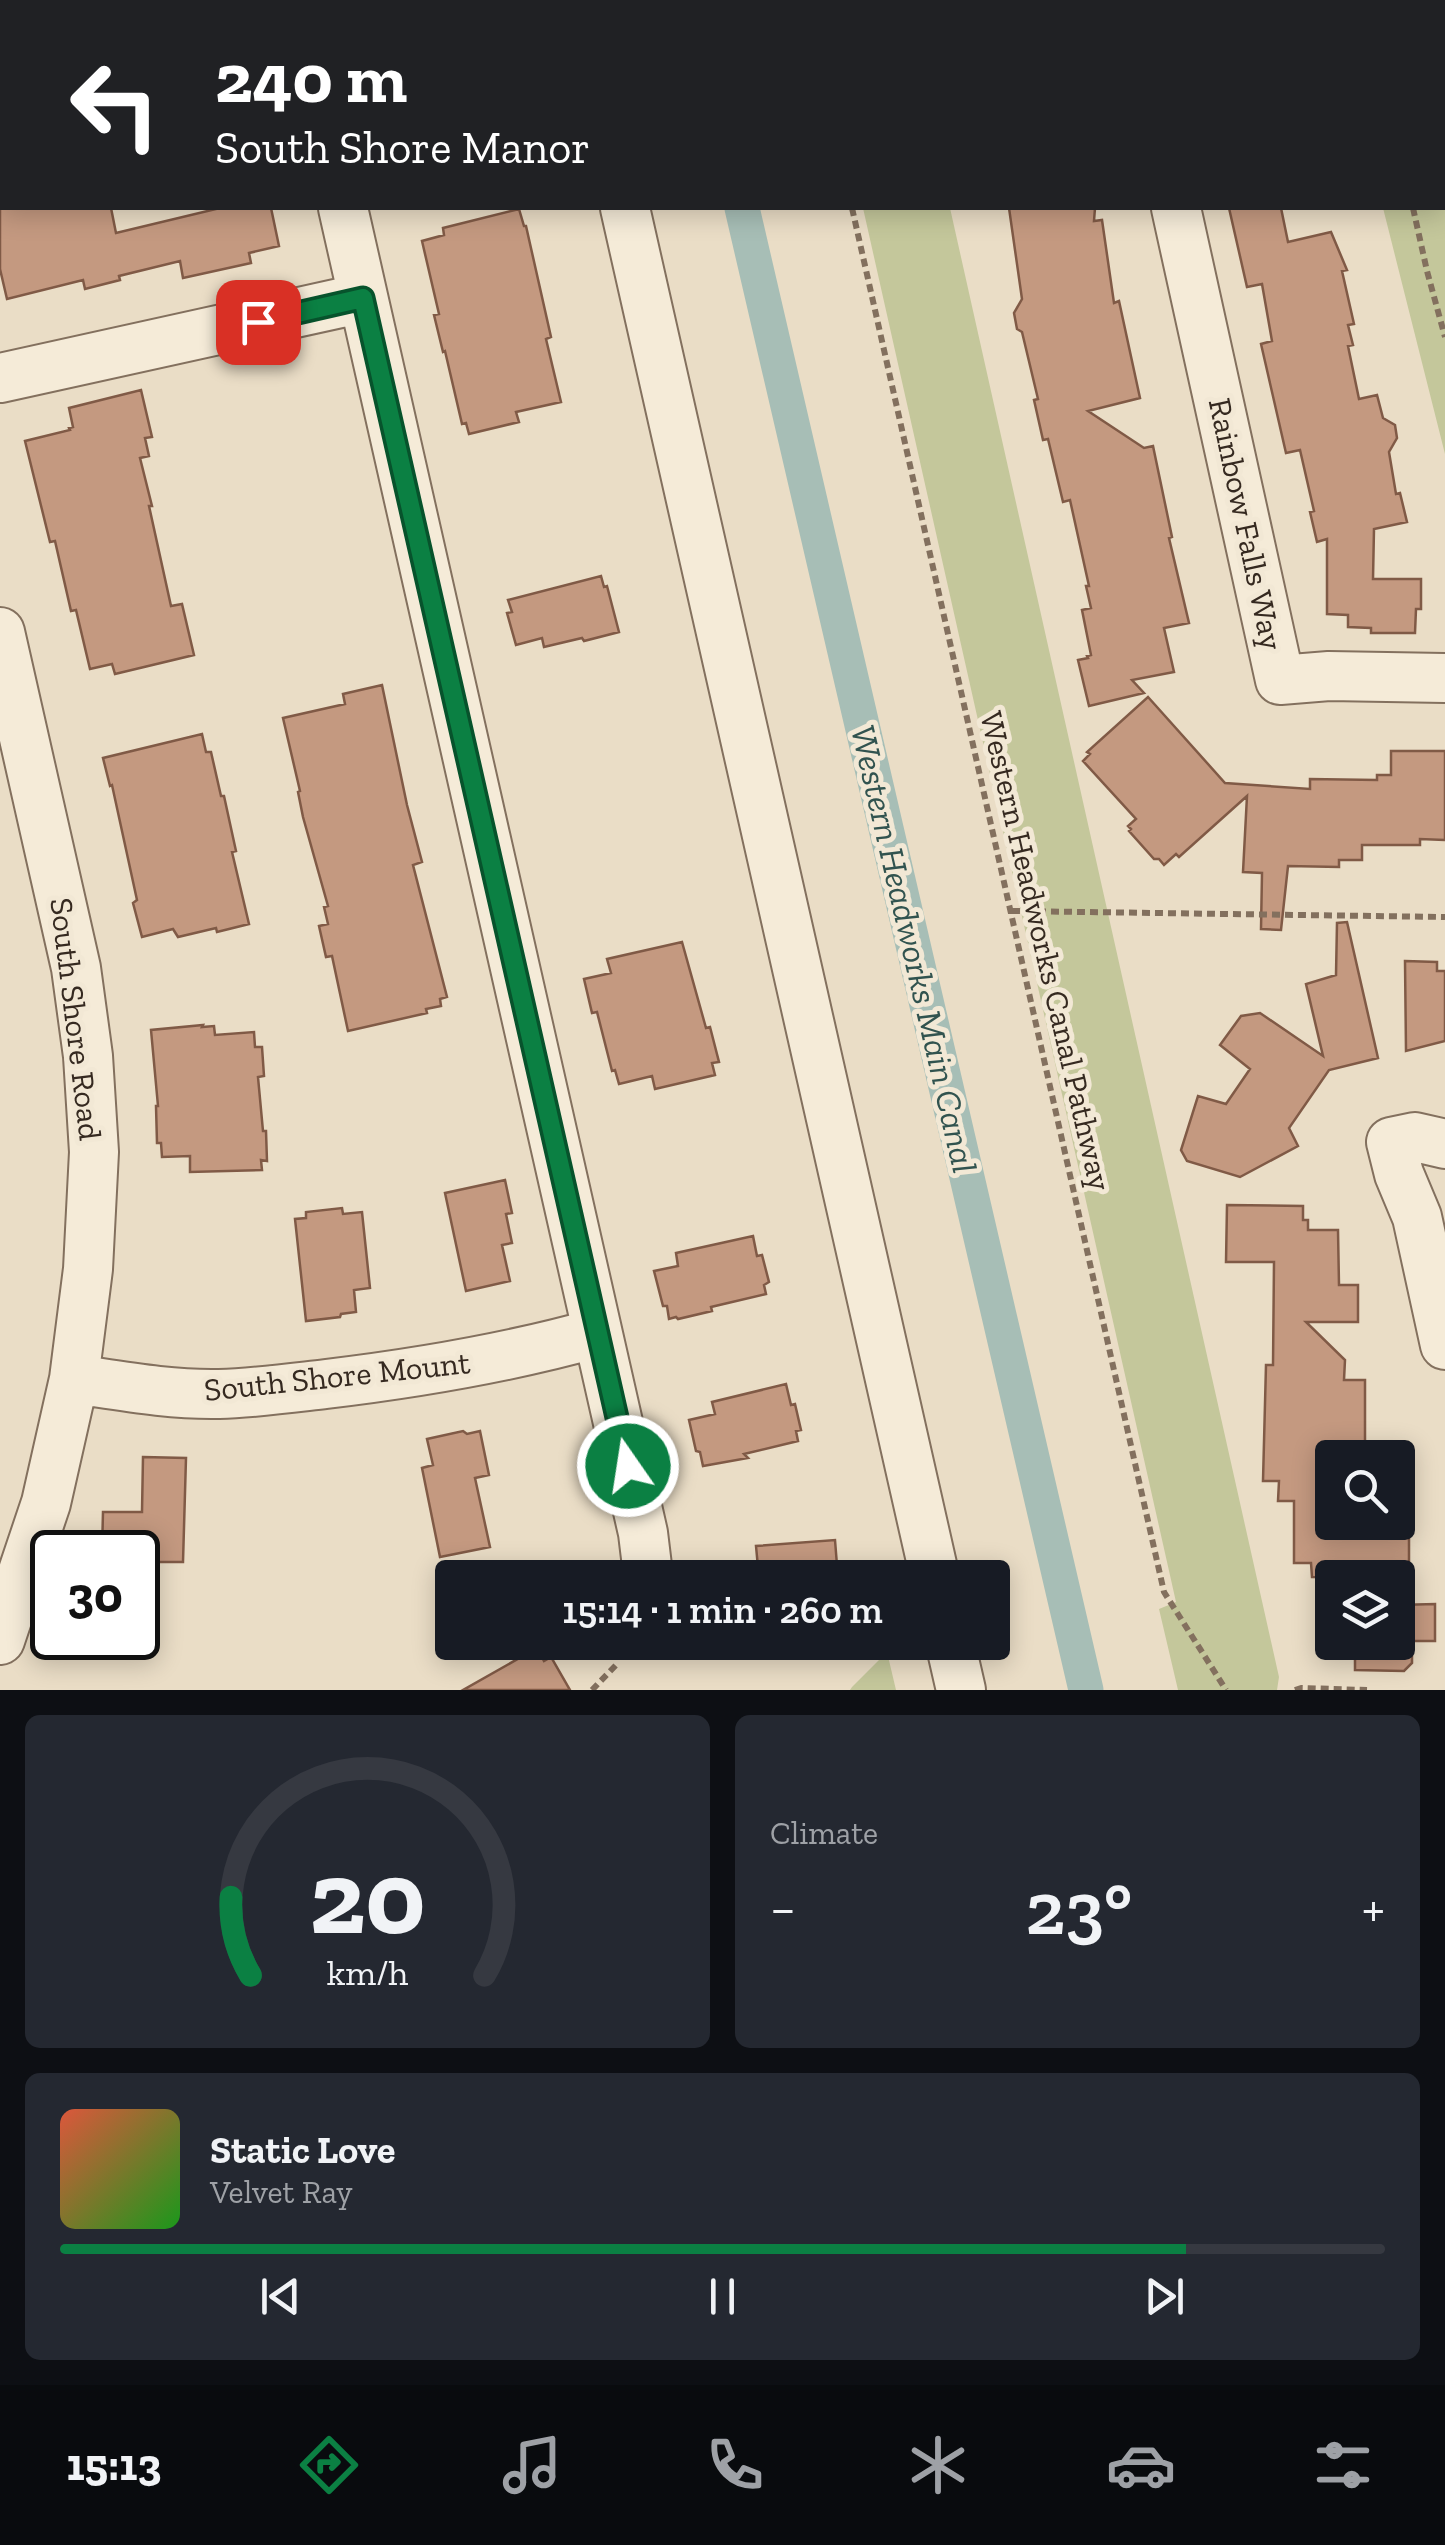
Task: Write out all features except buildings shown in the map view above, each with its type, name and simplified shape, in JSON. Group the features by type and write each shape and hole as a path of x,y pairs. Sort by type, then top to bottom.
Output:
{"street":[{"path":"342,210 643,1532 645,1560"},
{"path":"625,210 931,1560"},
{"name":"Rainbow Falls Way","path":"1176,210 1280,680 1329,676 1445,678"},
{"path":"0,378 363,298"},
{"name":"South Shore Road","path":"0,632 76,968 88,1056 94,1152 88,1269 74,1379 46,1503 0,1640"},
{"path":"1445,1144 1415,1137 1392,1142 1399,1174 1416,1217 1445,1345"},
{"name":"South Shore Mount","path":"74,1379 168,1392 276,1390 454,1366 597,1333"},
{"path":"954,1660 960,1690"}],"path":[{"name":"Western Headworks Canal Pathway","path":"852,210 1164,1592 1226,1690"},
{"path":"1413,210 1445,336"},
{"path":"1431,285 1445,284"},
{"path":"1012,911 1445,918"},
{"path":"592,1690 618,1663"},
{"path":"1295,1690 1367,1690"}],"green space":[{"path":"863,210 950,210 1279,1677 1277,1690 1178,1690 1159,1609 1176,1602"},
{"path":"1384,210 1445,210 1445,454"},
{"path":"879,1660 889,1660 896,1690 850,1690"}],"waterway":[{"name":"Western Headworks Main Canal","path":"742,210 1086,1690"}],"route":[{"path":"258,322 363,298 628,1466"}]}
